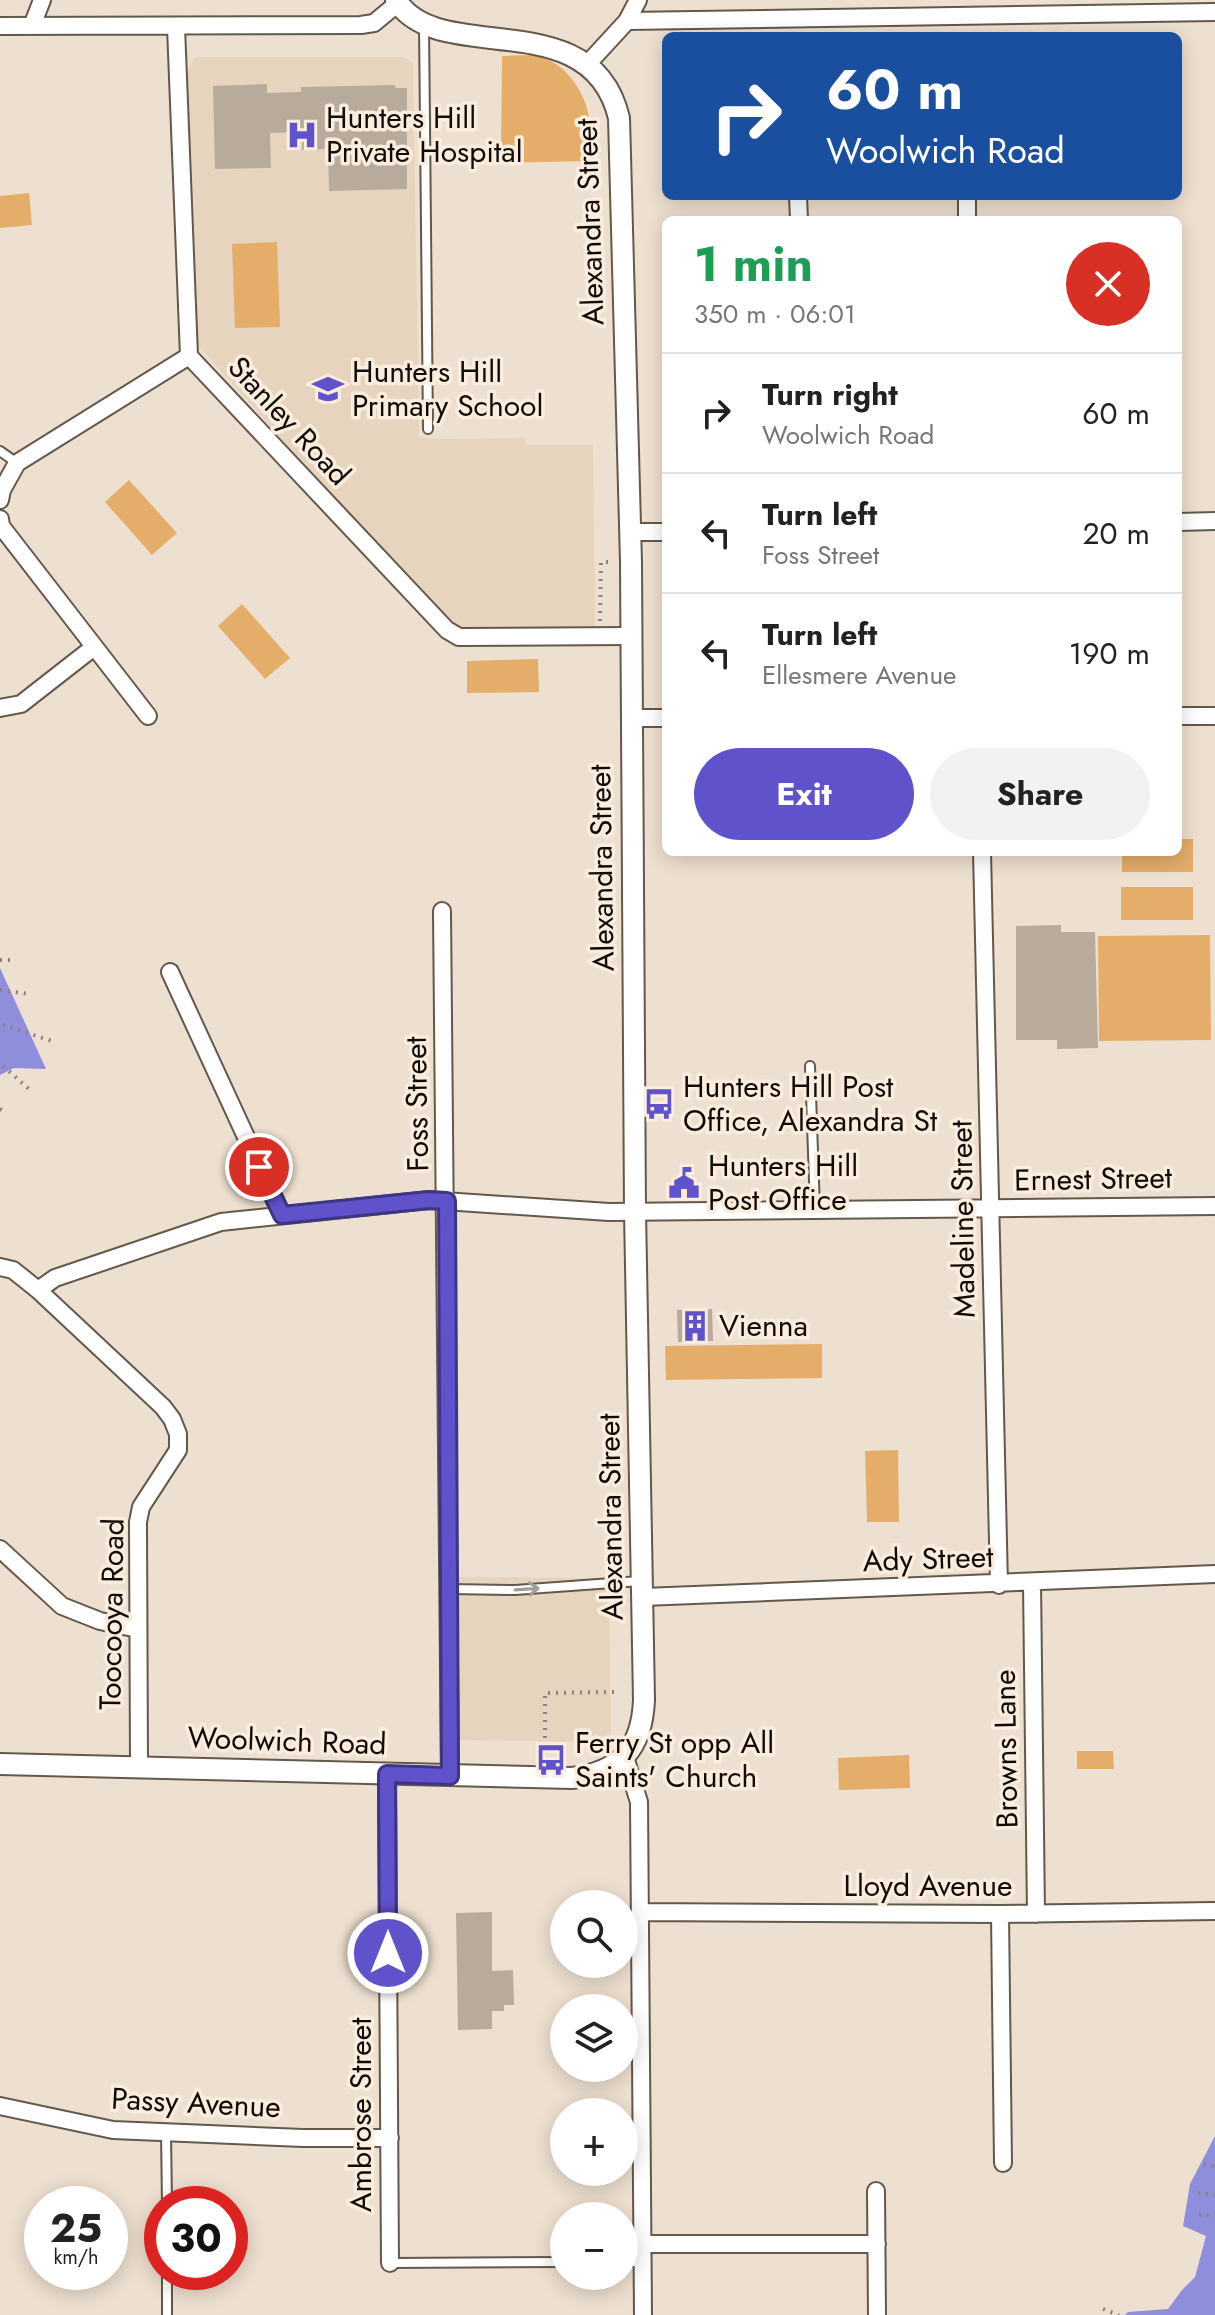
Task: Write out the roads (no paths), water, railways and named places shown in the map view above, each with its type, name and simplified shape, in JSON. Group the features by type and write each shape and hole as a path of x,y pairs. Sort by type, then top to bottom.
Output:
{"street":[{"path":"32,26 42,0"},
{"path":"593,58 627,21 638,0"},
{"path":"0,26 361,25 374,23 397,2 406,13 424,23"},
{"path":"627,21 1215,12"},
{"name":"Alexandra Street","path":"424,23 525,26 564,37 593,58 607,79 619,118 630,532 635,1211 644,1712 639,1736 625,1757"},
{"name":"Stanley Road","path":"176,27 189,356 447,630 459,637 630,636"},
{"path":"0,500 17,463 189,356"},
{"path":"0,519 1,526 148,716"},
{"path":"1182,522 1215,521"},
{"path":"630,532 662,532"},
{"path":"0,708 21,704 94,647"},
{"path":"1182,716 1215,716"},
{"path":"631,718 662,718"},
{"name":"Madeline Street","path":"982,856 999,1585"},
{"name":"Foss Street","path":"442,911 450,1776"},
{"path":"170,972 282,1215"},
{"name":"Ernest Street","path":"38,1290 55,1278 221,1222 429,1200 635,1211 1215,1206"},
{"name":"Toocooya Road","path":"0,1267 13,1270 38,1290 163,1407 178,1434 178,1450 139,1514 139,1766"},
{"path":"0,1549 62,1606 100,1621 138,1629"},
{"name":"Ady Street","path":"643,1589 999,1585 1215,1574"},
{"name":"Browns Lane","path":"1032,1583 1036,1914"},
{"path":"625,1757 639,1802 643,2315"},
{"name":"Woolwich Road","path":"0,1764 572,1778 599,1773 625,1757"},
{"name":"Ambrose Street","path":"387,1774 390,2263"},
{"name":"Lloyd Avenue","path":"640,1912 1036,1914 1215,1911"},
{"path":"1000,1914 1003,2163"},
{"name":"Passy Avenue","path":"0,2106 113,2130 390,2138"},
{"path":"876,2191 877,2315"},
{"path":"642,2244 877,2244"}],"lane":[{"path":"424,23 428,429"},
{"path":"0,451 17,463"},
{"path":"810,1066 815,1210"},
{"path":"449,1589 643,1589"},
{"path":"166,2133 167,2186"},
{"path":"390,2263 550,2262"},
{"path":"167,2290 167,2315"}],"place":[{"name":"Hunters Hill Private Hospital","path":"302,135"},
{"name":"Hunters Hill Primary School","path":"328,389"},
{"name":"Hunters Hill Post Office, Alexandra St","path":"659,1104"},
{"name":"Hunters Hill Post Office","path":"684,1183"},
{"name":"Vienna","path":"695,1326"},
{"name":"Ferry St opp All Saints' Church","path":"551,1760"}]}
